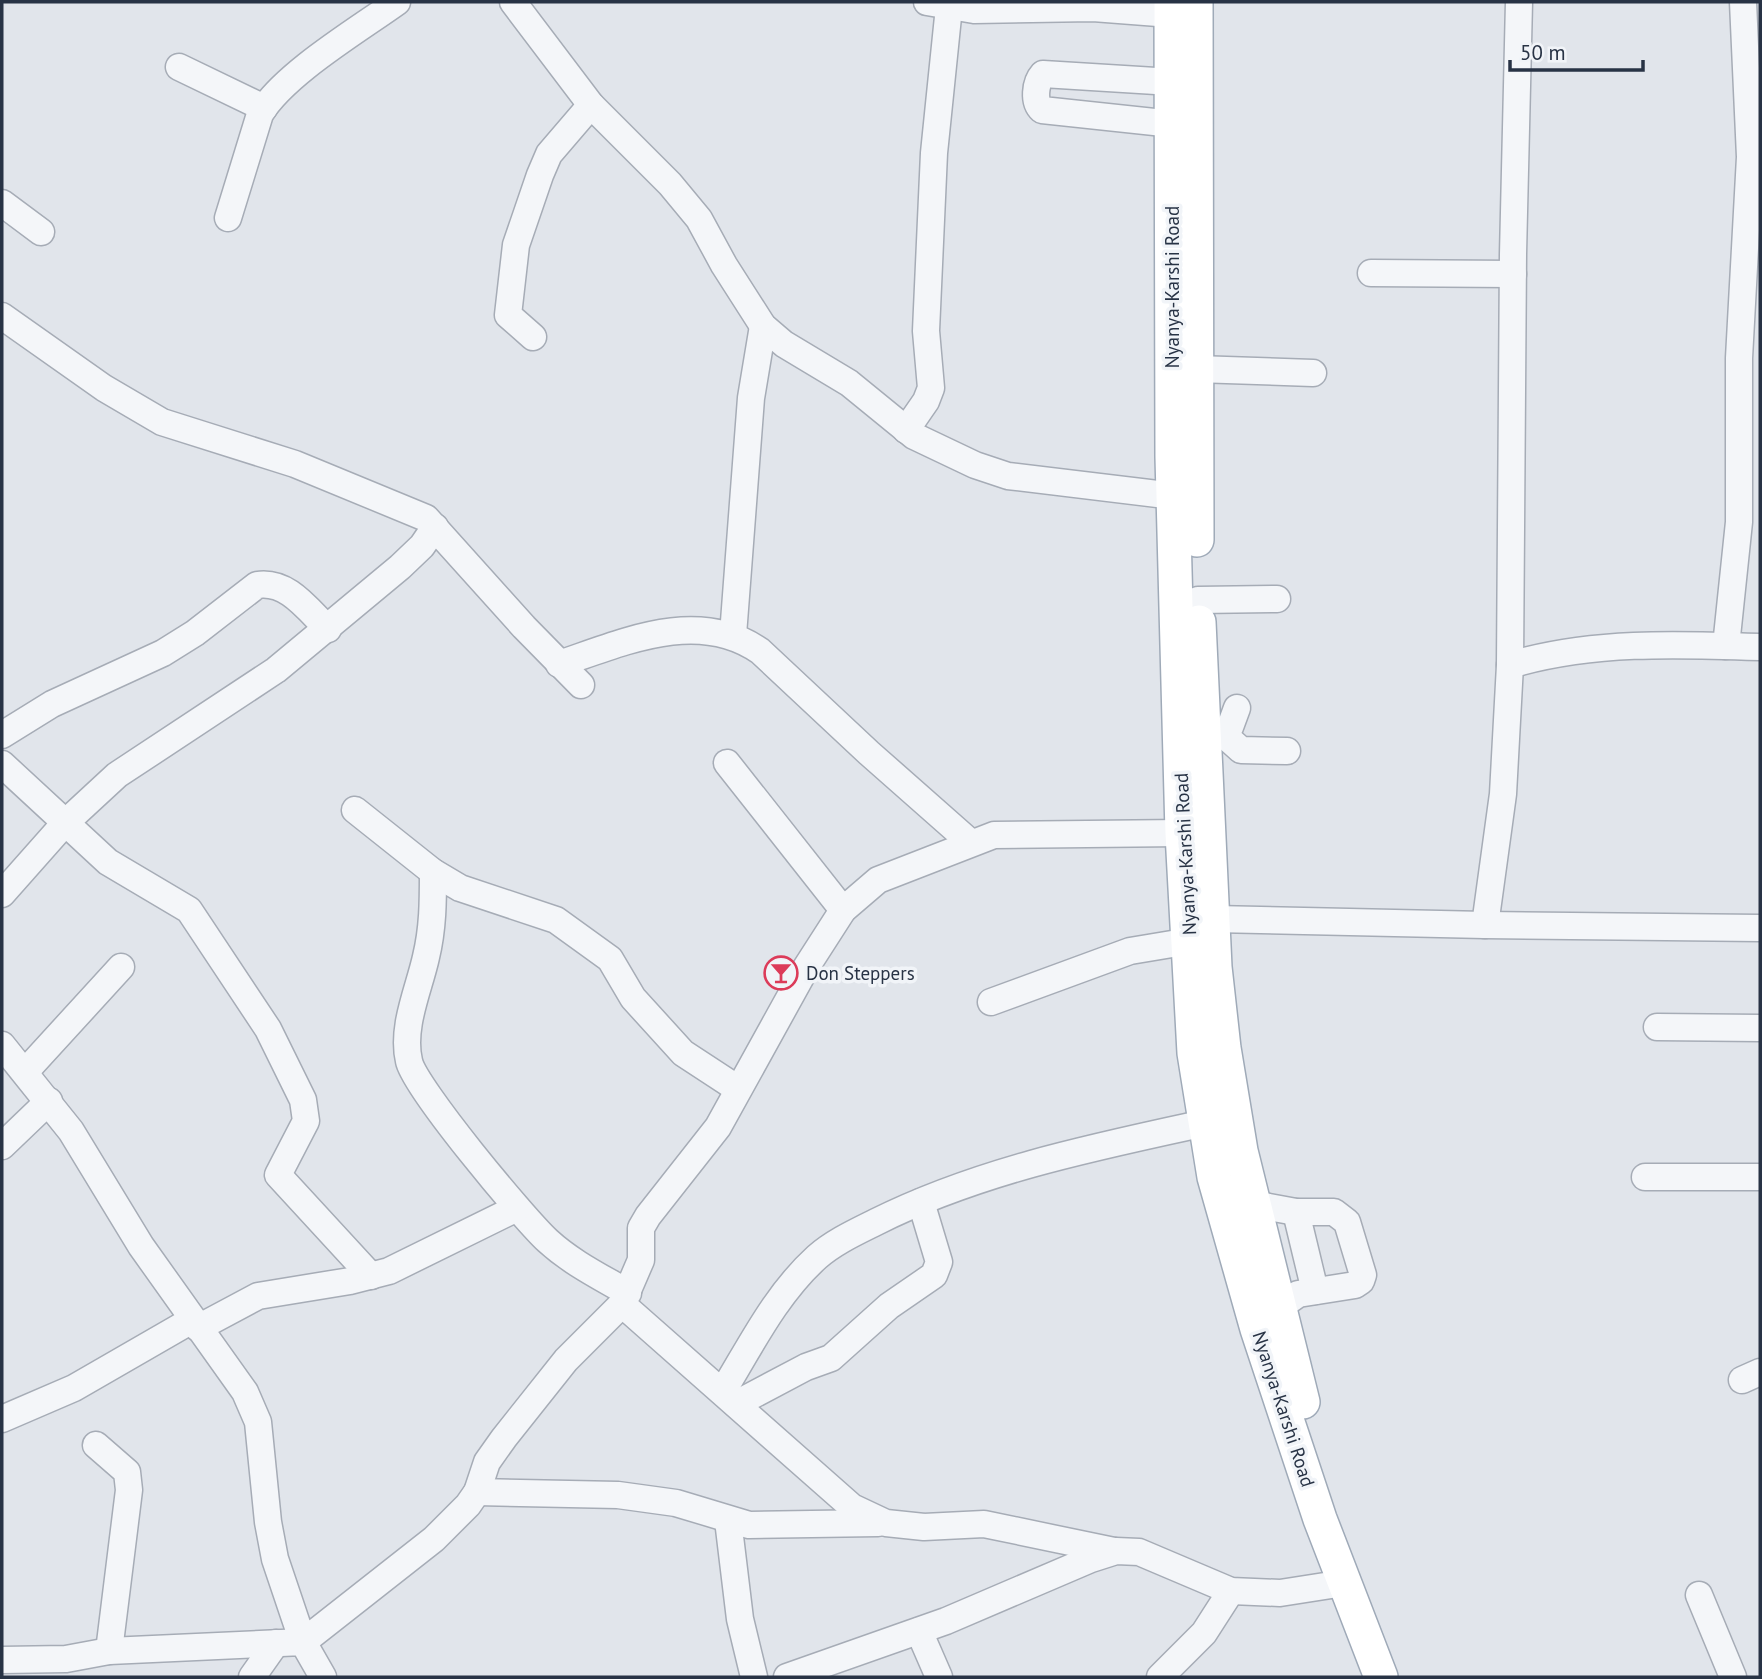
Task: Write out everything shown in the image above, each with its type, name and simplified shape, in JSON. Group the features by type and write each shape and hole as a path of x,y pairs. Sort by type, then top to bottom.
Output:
{"main road":[{"name":"Nyanya-Karshi Road","path":"1179,6 1172,82 1174,496 1213,730 1215,967 1224,1048 1253,1203 1305,1410 1339,1514 1402,1677"},
{"name":"Nyanya-Karshi Road","path":"1179,6 1196,369 1191,609 1182,833 1194,1053 1213,1177 1257,1329 1344,1583 1381,1677"}],"street":[{"path":"228,218 264,108 323,55 397,2"},
{"path":"513,2 591,105 661,175 699,219 723,265 763,326 785,344 849,383 906,430 935,449 1007,476 1174,496"},
{"path":"1485,925 1503,794 1510,665 1513,274 1519,2"},
{"path":"1726,646 1739,522 1750,358 1755,157 1742,2"},
{"path":"906,430 926,401 931,388 926,331 938,4 974,10 1179,6"},
{"path":"179,67 264,108"},
{"path":"1172,82 1043,74 1038,84 1036,101 1042,110 1173,124"},
{"path":"533,337 508,315 516,245 549,154 591,105"},
{"path":"2,203 41,233"},
{"path":"1371,273 1513,274"},
{"path":"2,316 104,388 162,422 295,464 415,511 435,527 581,685"},
{"path":"733,635 751,398 763,326"},
{"path":"1196,369 1313,373"},
{"path":"2,894 64,824 117,775 276,670 400,567 422,546 435,527"},
{"path":"2,735 52,704 163,653 195,633 257,585 268,583 289,591 328,629"},
{"path":"1191,609 1277,599"},
{"path":"559,664 628,640 678,630 733,635 761,650 869,753 971,843"},
{"path":"1510,665 1547,654 1586,648 1760,647"},
{"path":"1213,730 1230,727 1237,708"},
{"path":"1213,730 1241,750 1287,751"},
{"path":"727,763 843,910"},
{"path":"2,764 64,824 129,877 189,910 268,1029 306,1108 300,1136 278,1175 371,1276"},
{"path":"355,810 433,872 460,888 556,920 610,959 633,998 683,1053 738,1089"},
{"path":"2,1660 66,1659 109,1651 303,1642 434,1539 477,1492 487,1461 504,1437 566,1360 625,1298 641,1260 641,1228 719,1127 807,966 843,910 878,880 994,835 1182,833"},
{"path":"433,872 433,914 427,955 409,1023 409,1062 431,1099 517,1208 547,1240 625,1298 729,1398 852,1507 886,1523"},
{"path":"1214,919 1760,928"},
{"path":"991,1002 1130,951 1190,942"},
{"path":"25,1072 121,967"},
{"path":"1657,1027 1760,1028"},
{"path":"2,1045 49,1101 195,1324 245,1392 258,1422 275,1559 303,1642 323,1677"},
{"path":"2,1146 49,1101"},
{"path":"729,1398 776,1303 816,1258 861,1230 921,1202 1029,1166 1205,1124"},
{"path":"1645,1177 1760,1177"},
{"path":"729,1398 831,1358 889,1306 934,1275 939,1262 921,1202"},
{"path":"1253,1203 1296,1212 1334,1212 1343,1217 1347,1222 1363,1275 1361,1281 1355,1285 1298,1294 1278,1308"},
{"path":"2,1419 74,1388 195,1324 258,1296 389,1271 517,1208"},
{"path":"1296,1212 1315,1292"},
{"path":"96,1445 127,1472 129,1490 109,1651"},
{"path":"477,1492 618,1495 676,1503 749,1525 886,1523 924,1527 984,1524 1116,1551 1139,1552 1231,1591 1280,1593 1344,1583"},
{"path":"728,1520 740,1619 754,1677"},
{"path":"787,1677 919,1631 1116,1551"},
{"path":"1160,1677 1204,1633 1231,1591"},
{"path":"1699,1595 1733,1677"},
{"path":"919,1631 939,1677"},
{"path":"252,1677 276,1643"}],"place":[{"name":"Don Steppers","path":"781,973"}]}
